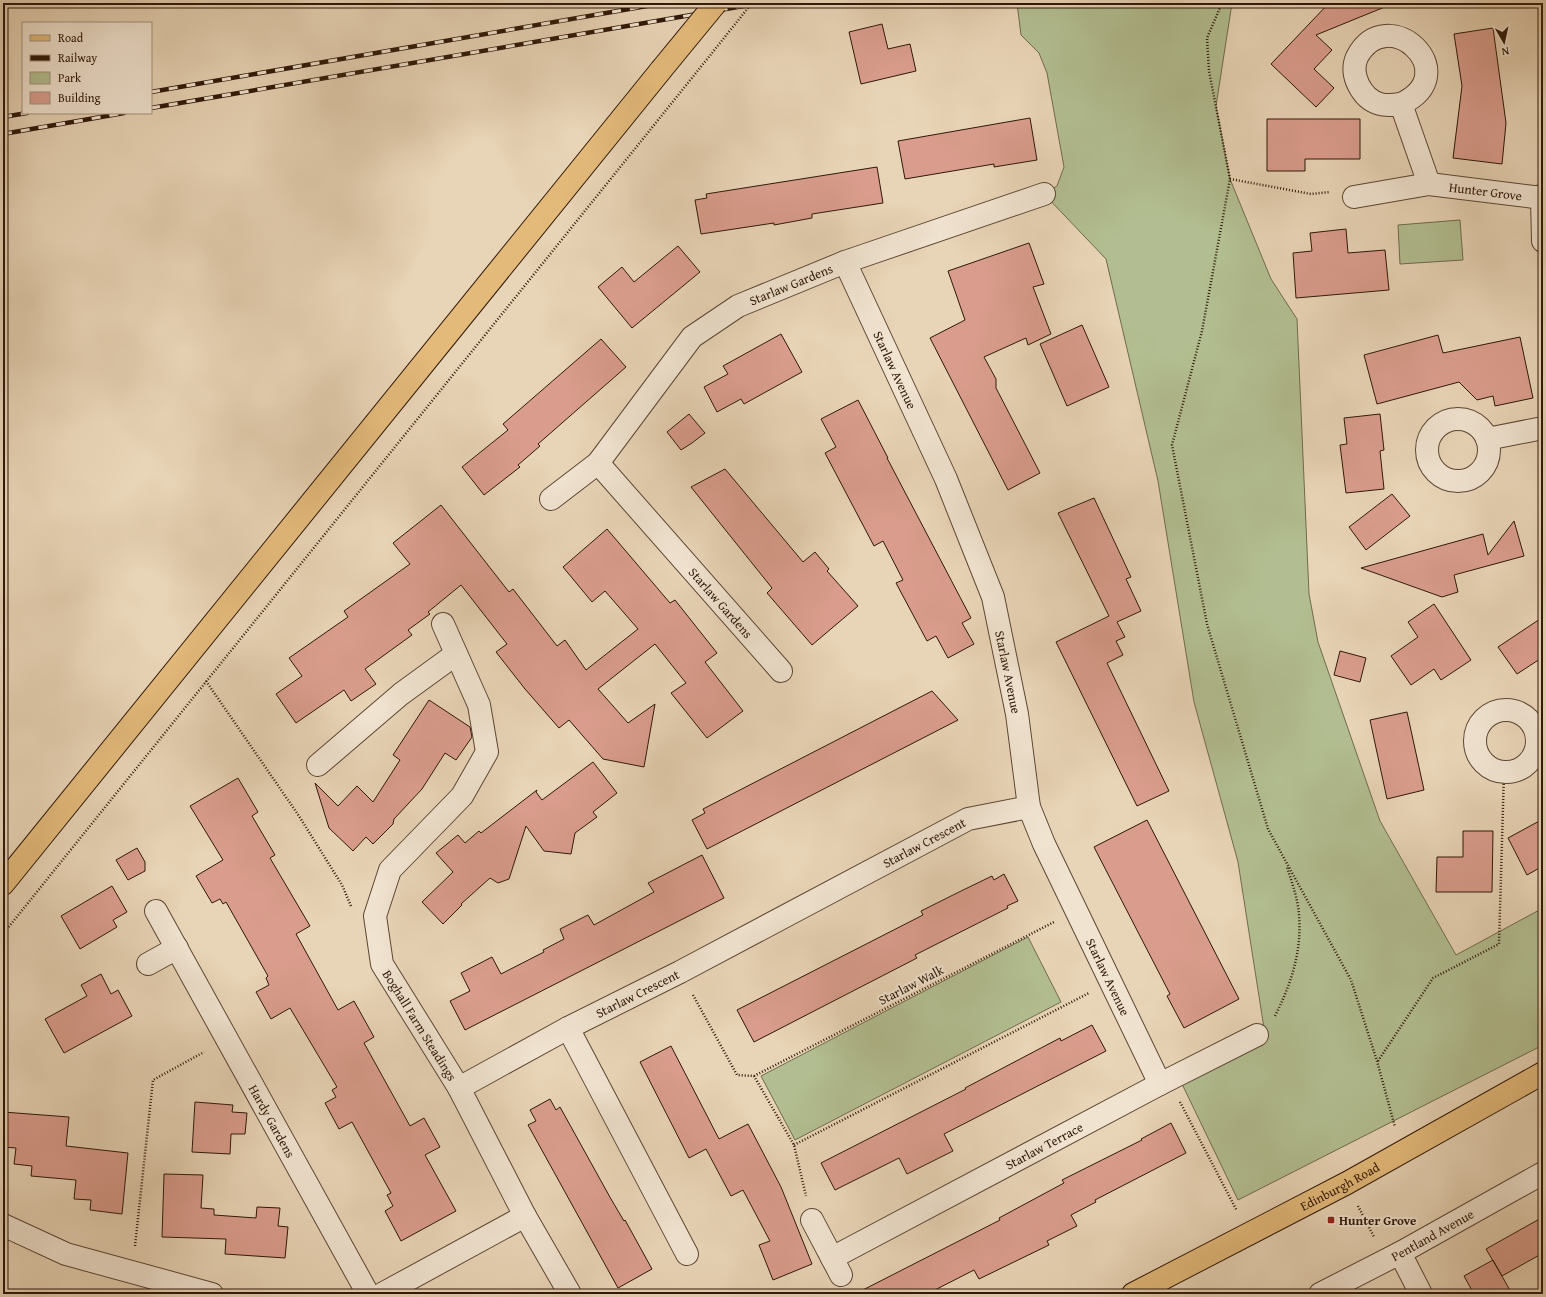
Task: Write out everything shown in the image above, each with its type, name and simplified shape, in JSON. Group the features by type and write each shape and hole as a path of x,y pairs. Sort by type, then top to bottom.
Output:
{"main road":[{"path":"7,875 716,3"},
{"name":"Edinburgh Road","path":"1133,1294 1347,1183 1543,1073"}],"street":[{"name":"Hunter Grove","path":"1401,104 1429,184"},
{"name":"Hunter Grove","path":"1354,196 1429,184 1542,197 1543,241"},
{"name":"Starlaw Gardens","path":"550,499 598,463 692,337 738,306 845,262 1044,194"},
{"name":"Starlaw Avenue","path":"845,262 946,479 993,597 1017,714 1029,807 1044,844 1076,911 1111,982 1164,1082"},
{"path":"1487,439 1543,428"},
{"name":"Starlaw Gardens","path":"598,463 781,671"},
{"name":"Boghall Farm Steadings","path":"443,624 479,705 486,752 462,796 390,870 375,916 382,964 459,1088"},
{"path":"318,765 401,694 456,654"},
{"path":"1508,711 1522,714 1539,728 1536,750 1531,759 1524,766 1514,771 1504,772 1485,764 1479,756 1476,746 1476,736 1479,727 1485,719 1493,714 1508,711"},
{"name":"Starlaw Crescent","path":"459,1088 568,1028 680,972 968,819 1029,807"},
{"name":"Hardy Gardens","path":"156,911 368,1294"},
{"path":"148,964 177,948"},
{"path":"568,1028 687,1254"},
{"name":"Starlaw Terrace","path":"812,1220 836,1266 1164,1082 1257,1035"},
{"path":"459,1088 525,1216 570,1294"},
{"name":"Pentland Avenue","path":"1320,1294 1393,1257 1543,1173"},
{"path":"382,1294 525,1216"},
{"path":"3,1225 66,1254 212,1294"},
{"path":"1393,1257 1421,1294"}],"path":[{"path":"3,934 752,3"},
{"path":"1222,3 1207,38 1209,71 1230,179 1202,331 1172,445 1207,624 1268,829 1351,980 1377,1061 1401,1153"},
{"path":"1230,179 1311,194 1341,190 1354,196"},
{"path":"206,681 299,816 342,885 354,912"},
{"path":"1377,1061 1433,978 1499,944 1504,772"},
{"path":"1257,1035 1273,1019 1285,995 1294,970 1300,944 1299,914 1285,861"},
{"name":"Starlaw Walk","path":"754,1076 1076,911"},
{"path":"680,972 737,1075 754,1076 794,1145 812,1220"},
{"path":"794,1145 1111,982"},
{"path":"133,1272 153,1080 227,1039"},
{"path":"1164,1082 1232,1202 1248,1235"},
{"path":"1347,1183 1393,1257"}],"green space":[{"path":"1017,3 1232,3 1216,106 1230,179 1271,279 1297,319 1309,594 1318,642 1380,821 1456,955 1543,908 1543,1045 1238,1200 1182,1084 1266,1041 1238,862 1194,702 1158,481 1106,259 1044,194 1057,186 1064,167 1047,73 1039,53 1021,35"},
{"path":"1460,220 1463,260 1400,264 1398,225"},
{"path":"1028,937 1061,1002 795,1140 761,1076"}],"building":[{"path":"1329,3 1392,4 1316,35 1332,50 1314,69 1334,88 1316,107 1271,64"},
{"path":"882,24 888,49 910,44 916,71 861,84 849,32"},
{"path":"1493,28 1506,123 1502,164 1453,158 1462,86 1454,34"},
{"path":"1030,118 1037,160 994,167 994,164 905,179 898,141"},
{"path":"1267,119 1360,119 1360,159 1305,159 1305,171 1267,171"},
{"path":"877,167 883,203 812,214 812,218 774,225 774,223 701,234 695,200 707,198 706,194"},
{"path":"1346,229 1348,253 1385,250 1389,290 1296,298 1293,253 1312,251 1310,233"},
{"path":"1029,243 1044,284 1033,287 1051,334 1028,345 1026,338 984,357 996,379 996,388 1040,473 1008,490 930,338 965,320 948,271"},
{"path":"678,246 700,272 632,328 598,287 622,267 634,282"},
{"path":"1082,325 1109,387 1067,406 1040,344"},
{"path":"781,334 802,372 744,404 741,399 717,412 704,387 728,374 723,366"},
{"path":"1438,335 1443,353 1520,337 1533,398 1495,406 1493,396 1477,400 1459,382 1377,404 1364,355"},
{"path":"601,339 626,367 538,444 540,446 518,465 520,467 484,495 462,467 508,430 503,424"},
{"path":"858,400 971,618 962,623 974,644 948,658 936,636 927,641 896,583 903,580 883,541 874,546 825,453 836,447 821,419"},
{"path":"689,414 705,433 681,450 667,432"},
{"path":"1380,414 1384,450 1380,451 1384,489 1346,493 1340,445 1347,444 1344,418"},
{"path":"725,469 803,562 815,552 829,569 827,571 858,606 812,645 767,593 772,588 691,487"},
{"path":"1392,494 1410,516 1366,550 1349,527"},
{"path":"1094,498 1131,577 1126,579 1141,611 1117,622 1125,637 1116,641 1123,655 1107,663 1169,791 1137,806 1056,642 1109,616 1058,513"},
{"path":"441,505 509,592 513,589 557,646 565,640 586,670 638,629 605,591 592,602 563,567 607,529 670,603 675,600 717,653 705,662 743,711 707,738 671,693 686,683 655,644 598,689 628,723 655,704 644,767 603,759 569,720 559,728 525,689 496,652 507,644 461,585 428,612 430,614 408,630 412,635 365,669 376,684 351,701 344,690 296,723 276,694 302,676 289,658 348,617 344,611 410,564 393,543"},
{"path":"1514,521 1524,556 1454,575 1458,592 1442,597 1361,568 1483,534 1488,555"},
{"path":"1434,604 1471,660 1441,680 1434,669 1411,685 1391,656 1418,637 1408,622"},
{"path":"1543,617 1543,657 1517,674 1498,647"},
{"path":"1340,651 1366,658 1360,682 1334,675"},
{"path":"932,691 958,720 707,849 692,820 705,813 703,809"},
{"path":"429,700 470,727 472,737 456,760 445,753 422,789 394,819 393,824 373,844 366,837 353,851 329,828 315,783 338,806 357,786 373,802 400,760 393,755"},
{"path":"1407,712 1424,790 1387,799 1370,720"},
{"path":"593,762 617,793 593,812 597,817 575,833 571,854 544,851 526,826 509,879 498,883 490,878 461,904 462,905 443,924 422,902 453,872 436,853 458,835 465,843 479,831 481,833 537,790 536,792 542,800"},
{"path":"238,778 258,812 252,816 275,855 270,858 310,926 296,934 338,1010 354,1001 374,1037 364,1043 410,1126 424,1118 440,1147 425,1155 456,1211 401,1241 385,1211 393,1206 387,1195 391,1193 352,1122 339,1129 325,1103 336,1097 332,1090 337,1087 290,1008 271,1019 256,992 269,985 266,978 268,976 226,902 223,904 220,899 212,903 196,876 223,860 190,806"},
{"path":"1543,819 1543,866 1527,875 1508,838"},
{"path":"1147,820 1239,999 1184,1028 1167,996 1170,994 1094,847"},
{"path":"1463,831 1493,831 1492,892 1436,892 1437,857 1463,857"},
{"path":"137,848 145,862 145,871 128,880 116,860"},
{"path":"702,855 724,898 465,1030 450,1001 470,991 461,973 492,957 501,974 544,952 543,950 564,939 560,929 588,915 594,925 654,892 648,883"},
{"path":"1004,874 1018,901 1007,906 1008,908 915,955 917,958 754,1042 737,1010 923,915 921,911 992,876 994,880"},
{"path":"112,886 127,912 113,920 117,927 80,949 61,916"},
{"path":"101,974 111,994 118,990 132,1016 64,1053 45,1019 87,996 81,985"},
{"path":"1092,1025 1106,1051 944,1134 953,1151 907,1174 899,1158 835,1190 821,1163 966,1089 965,1088 1060,1038 1061,1041"},
{"path":"671,1046 719,1139 748,1124 781,1187 812,1264 773,1280 759,1245 770,1241 743,1190 731,1196 706,1149 689,1158 640,1062"},
{"path":"550,1099 556,1110 560,1107 652,1269 618,1288 528,1125 536,1121 530,1110"},
{"path":"195,1102 233,1105 232,1112 247,1113 245,1134 231,1134 230,1154 192,1152"},
{"path":"3,1112 69,1117 66,1146 128,1153 122,1214 90,1210 91,1200 74,1199 76,1180 31,1176 32,1166 14,1164 16,1148 3,1147"},
{"path":"1171,1123 1186,1153 1095,1200 1096,1202 1071,1215 1077,1226 1047,1241 1049,1245 979,1279 974,1270 927,1294 855,1294 1000,1220 999,1218 1064,1183 1062,1180 1142,1140 1141,1139"},
{"path":"164,1174 203,1175 201,1208 214,1209 214,1215 256,1218 257,1207 280,1208 278,1226 288,1227 285,1258 225,1254 226,1239 162,1237"},
{"path":"1543,1217 1543,1253 1502,1276 1486,1249"},
{"path":"1493,1260 1512,1294 1474,1294 1464,1276"}],"railway":[{"path":"152,92 664,3"},
{"path":"152,108 761,3"},
{"path":"3,117 22,114"},
{"path":"3,134 118,114"}],"place":[{"name":"Hunter Grove","path":"1331,1220"}]}
